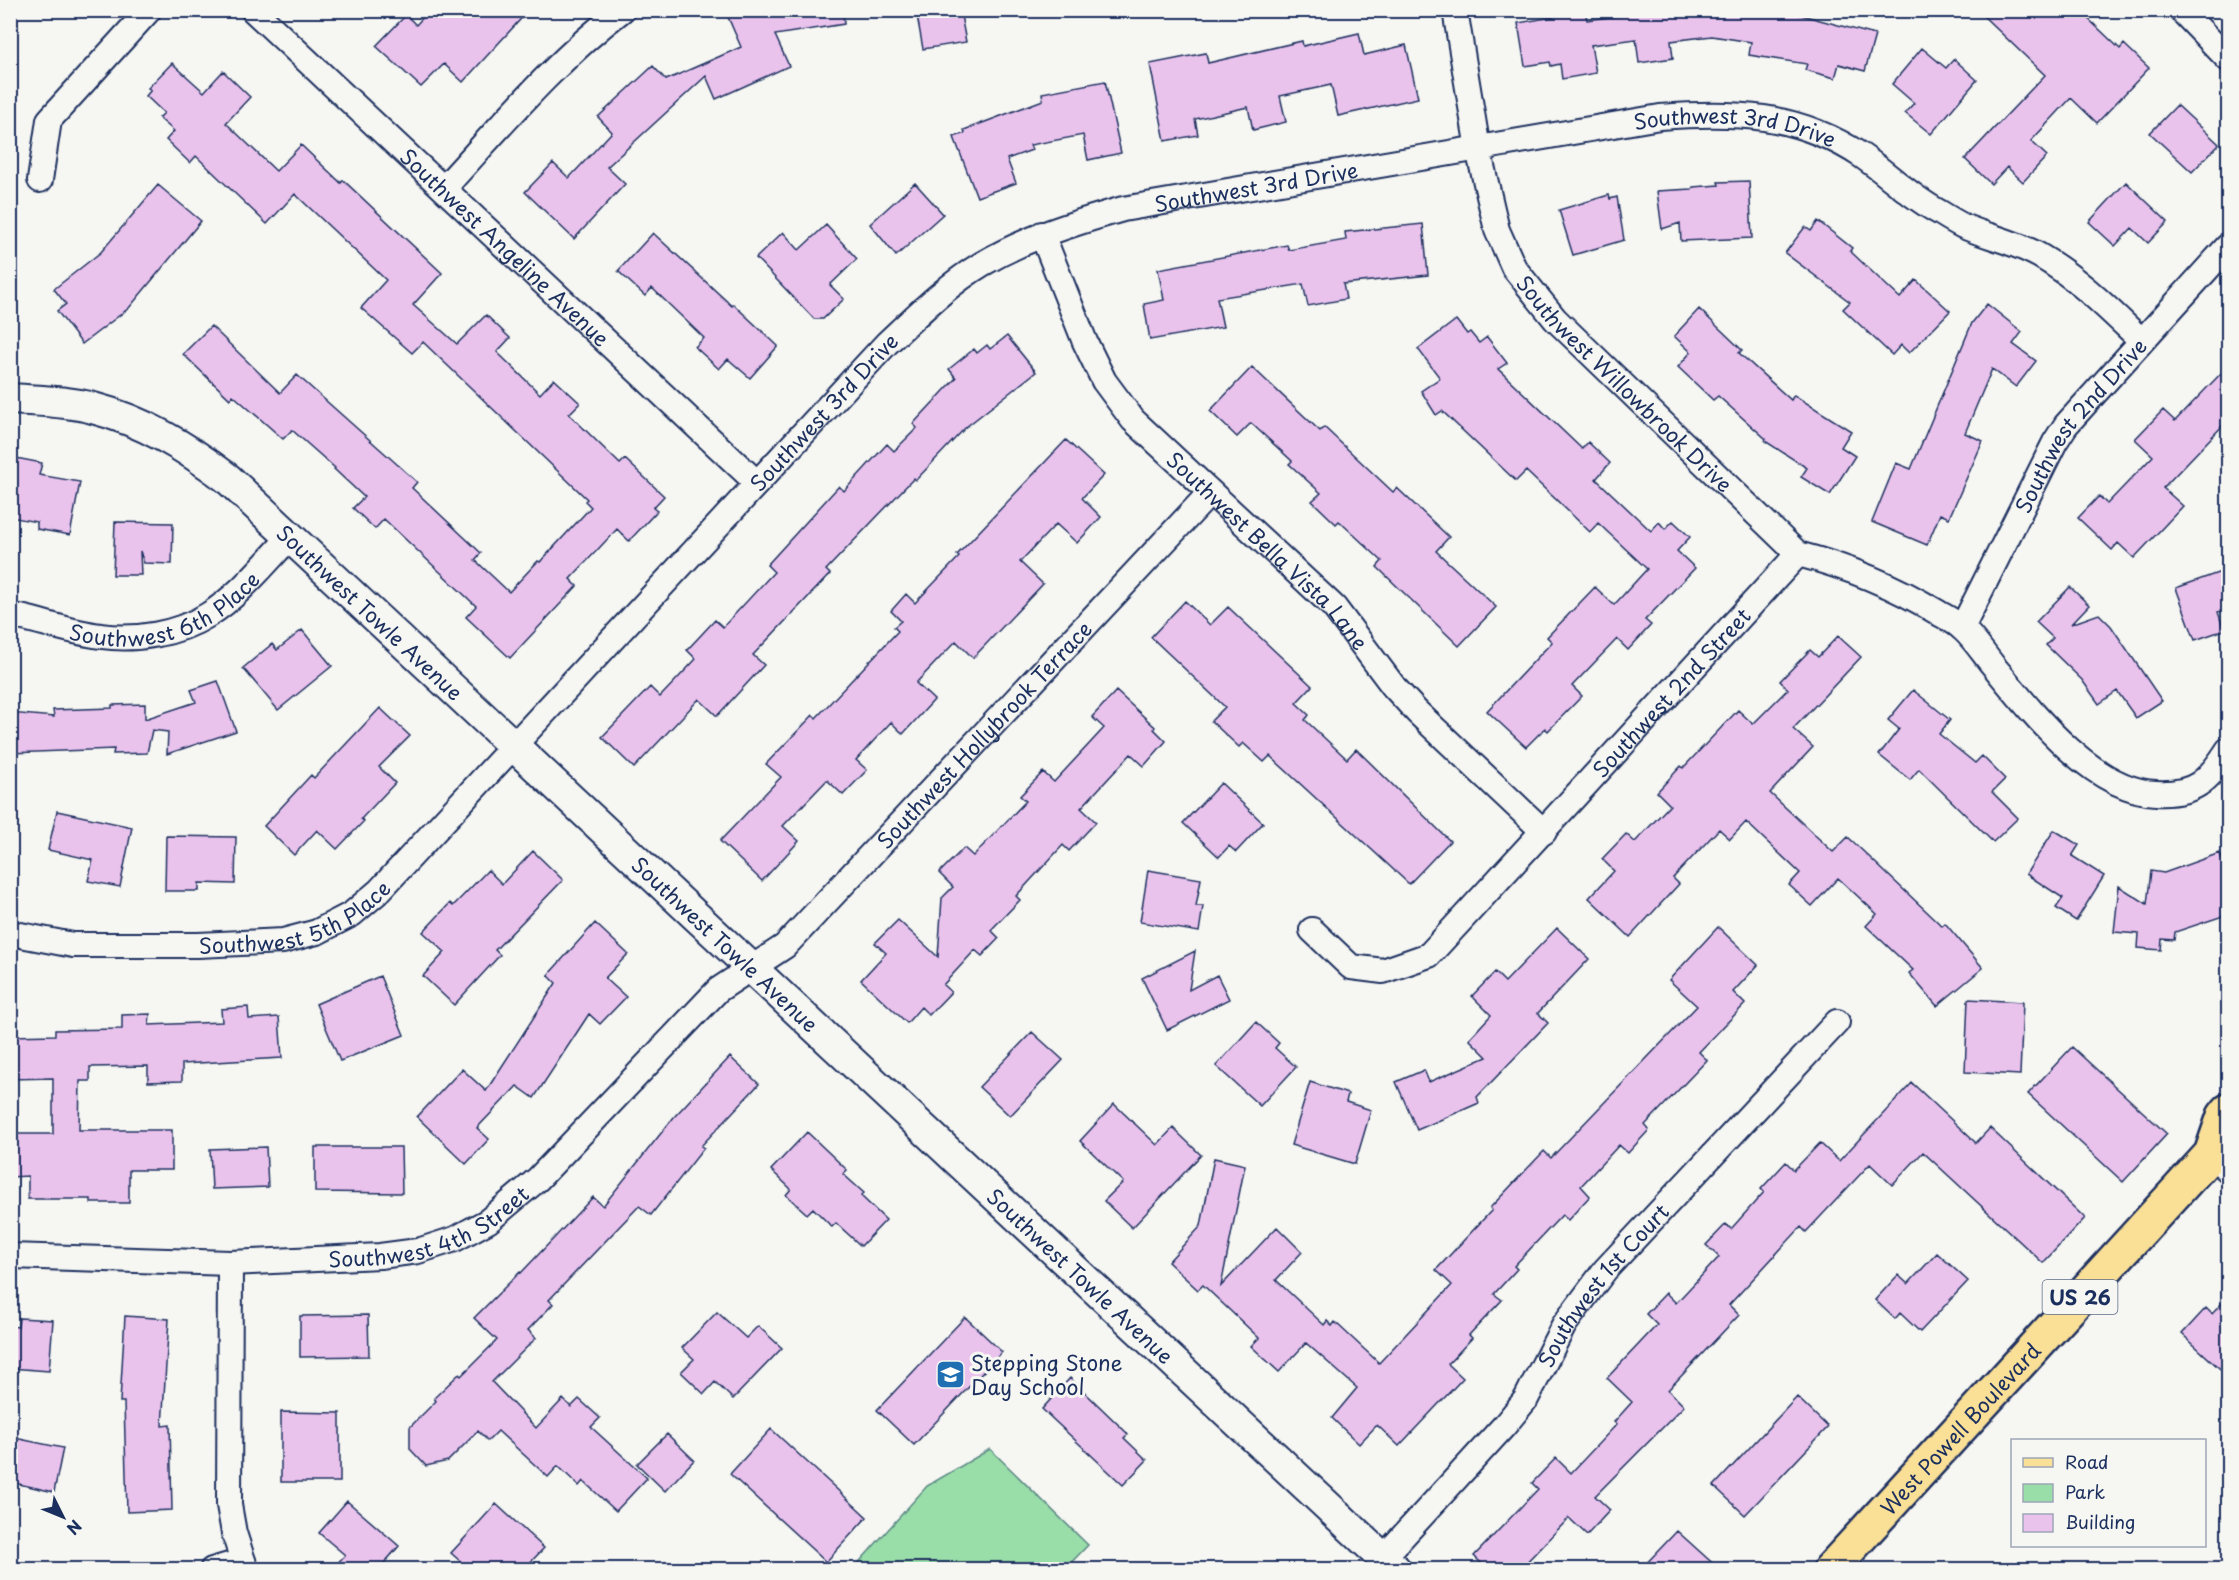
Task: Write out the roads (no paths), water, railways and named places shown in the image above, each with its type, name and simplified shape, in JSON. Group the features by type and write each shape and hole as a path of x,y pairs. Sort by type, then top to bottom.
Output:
{"main road":[{"name":"West Powell Boulevard","path":"1830,1569 2223,1158 2224,1116 2229,1111"}],"street":[{"path":"39,180 49,120 149,10"},
{"name":"Southwest Angeline Avenue","path":"253,10 757,483"},
{"path":"444,188 543,81 597,29 622,10"},
{"name":"Southwest Willowbrook Drive","path":"1455,10 1478,149 1497,230 1514,268 1555,319 1798,554"},
{"path":"2181,10 2229,59"},
{"name":"Southwest 3rd Drive","path":"516,746 887,343 922,310 982,264 1042,234 1123,209 1660,117 1710,113 1749,115 1789,123 1826,137 1860,156 1931,208 1964,226 2038,255 2074,279 2141,340"},
{"name":"Southwest Bella Vista Lane","path":"1042,234 1086,342 1115,399 1133,420 1209,494 1334,607 1394,687 1417,712 1544,832"},
{"name":"Southwest 2nd Drive","path":"1962,628 2055,442 2066,425 2229,246"},
{"name":"Southwest Towle Avenue","path":"10,399 91,408 147,428 177,443 219,472 291,536 1390,1564"},
{"name":"Southwest Hollybrook Terrace","path":"752,967 785,946 1209,494"},
{"name":"Southwest 6th Place","path":"20,617 101,636 140,637 175,630 207,616 230,598 291,536"},
{"path":"1798,554 1838,564 1870,576 1915,598 1962,628 2015,692 2061,741 2089,767 2121,786 2145,793 2173,794 2198,785 2213,774 2229,750"},
{"name":"Southwest 2nd Street","path":"1312,930 1351,967 1383,971 1429,955 1798,554"},
{"name":"Southwest 5th Place","path":"10,933 73,945 198,945 283,941 317,932 352,914 379,891 516,746"},
{"name":"Southwest 4th Street","path":"10,1256 230,1263 380,1256 418,1251 463,1235 488,1221 538,1179 718,990 752,967"},
{"name":"Southwest 1st Court","path":"1390,1564 1526,1399 1564,1325 1605,1270 1837,1022"},
{"path":"212,1569 244,1565 234,1533 229,1504 230,1263"}],"place":[{"name":"Stepping Stone Day School","path":"950,1374"}]}
